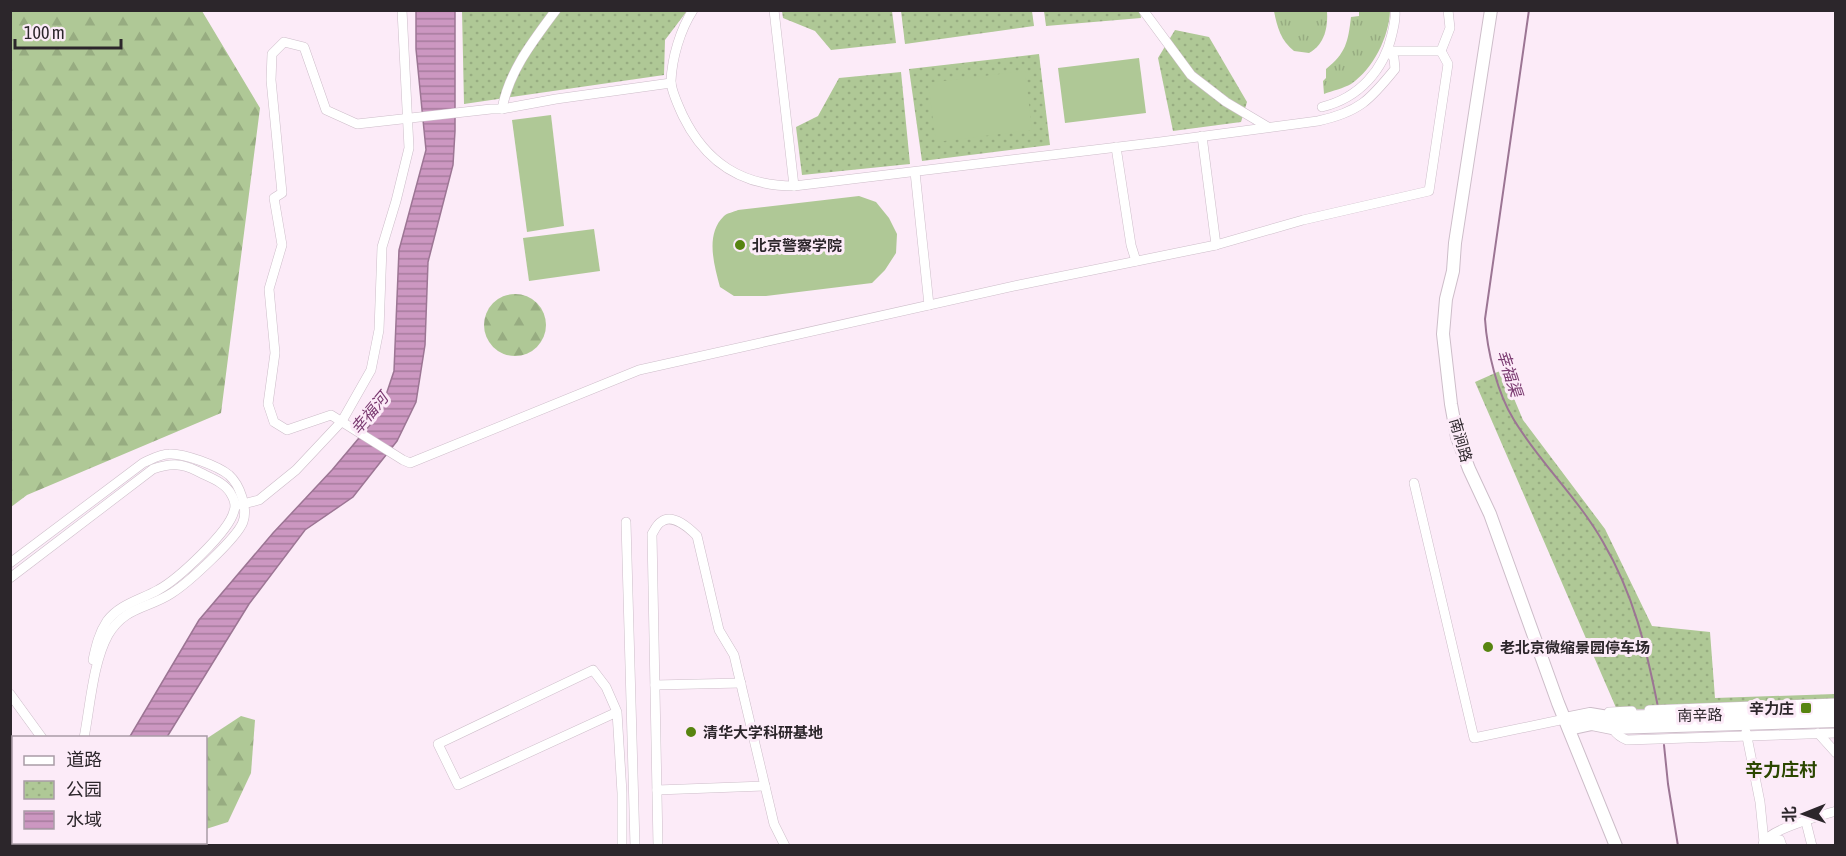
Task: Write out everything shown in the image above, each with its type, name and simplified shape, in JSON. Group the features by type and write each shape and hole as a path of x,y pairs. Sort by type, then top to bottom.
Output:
{"main road":[{"name":"南涧路","path":"1491,10 1455,243 1453,271 1446,299 1444,352 1457,437 1490,514 1567,724 1616,846"},
{"name":"南辛路","path":"1745,725 1788,729 1818,723 1836,712"},
{"name":"南辛路","path":"1567,724 1704,726 1836,721"}],"street":[{"path":"79,736 97,642 108,621 127,604 159,590 190,565 224,531 239,505 259,500 296,470 346,423 371,370 379,330 382,247 409,148 412,118 402,10"},
{"path":"502,109 504,97 518,65 556,10"},
{"path":"693,10 680,38 671,83 688,126 699,142 728,170 744,178 776,186 794,186 915,172 1318,121 1340,116 1358,108 1374,96 1395,69 1394,58 1388,51"},
{"path":"774,10 794,186"},
{"path":"1143,10 1191,75 1226,102 1268,127"},
{"path":"1322,107 1343,101 1370,81 1388,51 1396,18 1395,10"},
{"path":"671,83 502,109 357,124 326,111 304,47 284,42 272,54 271,80 282,193 274,198 282,245 269,289 275,353 268,404 274,422 287,430 332,415 410,463 639,370 929,305 1216,245 1303,220 1429,191 1448,64 1441,51 1450,28 1448,10"},
{"path":"1388,51 1441,51"},
{"path":"1202,136 1216,245"},
{"path":"1116,147 1131,245 1136,261"},
{"path":"915,172 929,305"},
{"path":"10,563 143,463 161,455 183,455 229,475 239,491 239,505 243,521 238,532 172,594 133,610 120,620 108,635 99,661 84,736"},
{"path":"10,578 153,469 162,465 175,463 187,466 217,481 225,486 239,505"},
{"path":"1414,483 1474,738 1567,724"},
{"path":"658,846 652,534 661,521 668,519 679,522 697,536 719,630 734,655 774,824 785,846"},
{"path":"626,522 635,846"},
{"path":"617,712 458,785 438,744 593,670 606,687 617,712 622,793 622,846"},
{"path":"655,685 741,683"},
{"path":"10,694 41,736"},
{"path":"10,702 36,736"},
{"path":"1610,723 1609,711 1836,704"},
{"path":"1818,723 1836,733"},
{"path":"1818,723 1836,753"},
{"path":"1745,725 1760,802 1763,844"},
{"path":"657,790 765,786"},
{"path":"1763,844 1767,837 1785,827 1836,811"},
{"path":"1806,822 1812,846"},
{"path":"1763,844 1780,840 1782,846"}],"green space":[{"path":"11,10 202,11 260,108 221,413 27,495 11,507"},
{"path":"462,11 687,11 665,40 664,75 464,104"},
{"path":"782,11 892,11 896,43 831,50 815,31 783,18"},
{"path":"901,11 1032,11 1034,26 905,44"},
{"path":"1044,11 1140,11 1141,18 1046,26"},
{"path":"1274,11 1327,11 1326,29 1319,45 1309,53 1294,51 1280,33"},
{"path":"1359,11 1390,11 1383,42 1373,61 1359,78 1351,84 1324,94 1323,81 1326,78 1326,69 1342,52 1347,40 1351,17 1359,16"},
{"path":"1175,30 1209,37 1247,102 1241,122 1173,131 1158,58"},
{"path":"1039,54 1050,145 922,161 909,69"},
{"path":"1139,58 1146,113 1065,123 1058,68"},
{"path":"1025,71 1032,130 936,142 928,83"},
{"path":"901,72 910,164 802,175 796,127 818,116 839,78"},
{"path":"551,115 564,226 527,232 512,120"},
{"path":"859,196 876,202 889,218 897,234 896,253 885,270 872,283 766,296 734,296 720,287 714,260 713,241 718,223 725,215 738,210"},
{"path":"594,229 600,271 529,281 523,238"},
{"path":"515,294 527,296 537,303 544,313 546,325 544,337 537,347 527,354 515,356 503,354 493,347 486,337 484,325 486,313 493,303 503,296"},
{"path":"1502,370 1523,420 1605,529 1652,626 1710,632 1715,698 1835,694 1835,703 1617,710 1475,382"},
{"path":"241,716 255,720 251,773 228,822 207,829 207,738"}],"water":[{"path":"416,11 455,11 453,165 428,262 425,345 416,402 397,441 353,497 305,530 249,604 168,736 130,736 199,620 375,419 385,398 394,371 399,250 426,150 416,49"}],"waterway":[{"name":"幸福渠","path":"1529,10 1485,319 1488,344 1498,384 1514,420 1535,451 1582,510 1614,562 1638,622 1658,707"},
{"name":"幸福渠","path":"1664,745 1678,846"}],"place":[{"name":"北京警察学院","path":"740,245"},
{"name":"老北京微缩景园停车场","path":"1488,647"},
{"name":"辛力庄","path":"1806,708"},
{"name":"清华大学科研基地","path":"691,732"}],"district":[{"name":"辛力庄村","path":"1781,769"}],"water label":[{"name":"幸福河","path":"369,413"}]}
